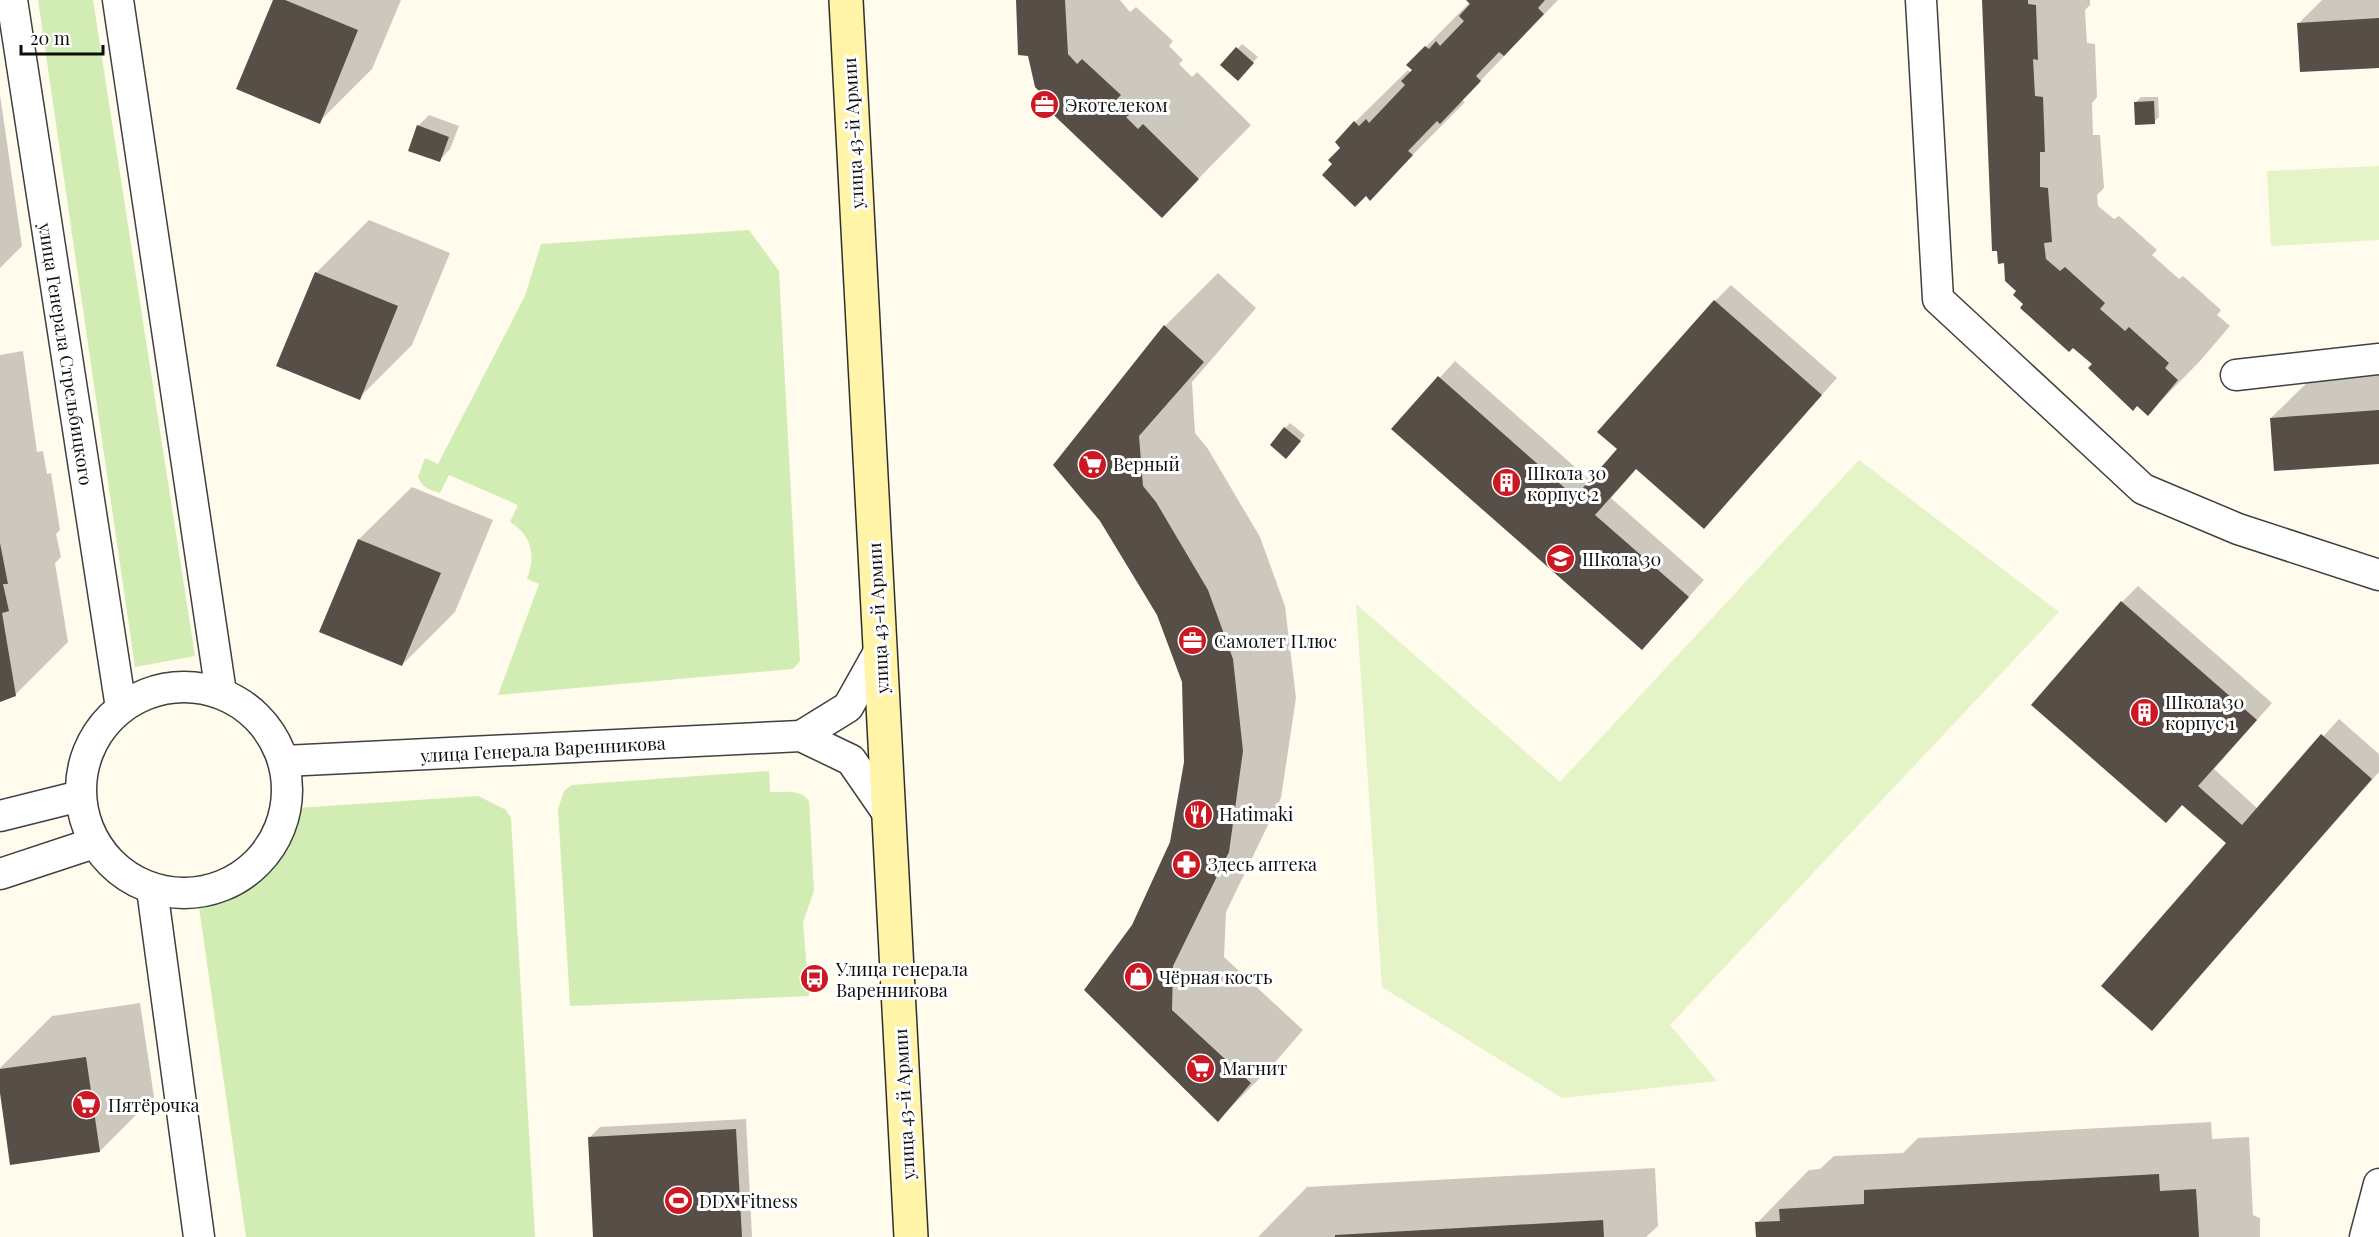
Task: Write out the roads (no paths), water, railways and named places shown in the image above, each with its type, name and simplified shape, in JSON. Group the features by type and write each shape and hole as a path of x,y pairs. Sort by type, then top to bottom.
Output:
{"main road":[{"name":"улица 43-й Армии","path":"846,0 911,1237"}],"street":[{"name":"улица Генерала Стрельбицкого","path":"12,0 121,708"},
{"path":"118,0 221,693"},
{"path":"1921,0 1938,299 2143,489 2238,529 2379,575"},
{"path":"2236,375 2379,359"},
{"name":"улица Генерала Варенникова","path":"801,736 848,707 880,650"},
{"path":"167,687 194,687 221,693 249,709 263,724 270,732 284,761 288,793 282,825 267,853 244,875 215,889 184,894 152,889 129,879 94,843 85,820 80,796 84,763 98,732 121,708 143,695 167,687"},
{"name":"улица Генерала Варенникова","path":"284,761 801,736 851,760 889,815"},
{"path":"0,816 80,796"},
{"path":"0,874 94,843"},
{"path":"152,889 199,1237"},
{"path":"2365,1237 2379,1184"}],"place":[{"name":"Экотелеком","path":"1044,105"},
{"name":"Верный","path":"1092,464"},
{"name":"Школа 30 корпус 2","path":"1506,483"},
{"name":"Школа 30","path":"1561,559"},
{"name":"Самолет Плюс","path":"1193,641"},
{"name":"Школа 30 корпус 1","path":"2144,712"},
{"name":"Hatimaki","path":"1198,814"},
{"name":"Здесь аптека","path":"1187,864"},
{"name":"Чёрная кость","path":"1138,977"},
{"name":"Улица генерала Варенникова","path":"815,979"},
{"name":"Магнит","path":"1201,1068"},
{"name":"Пятёрочка","path":"87,1105"},
{"name":"DDX Fitness","path":"678,1201"}]}
